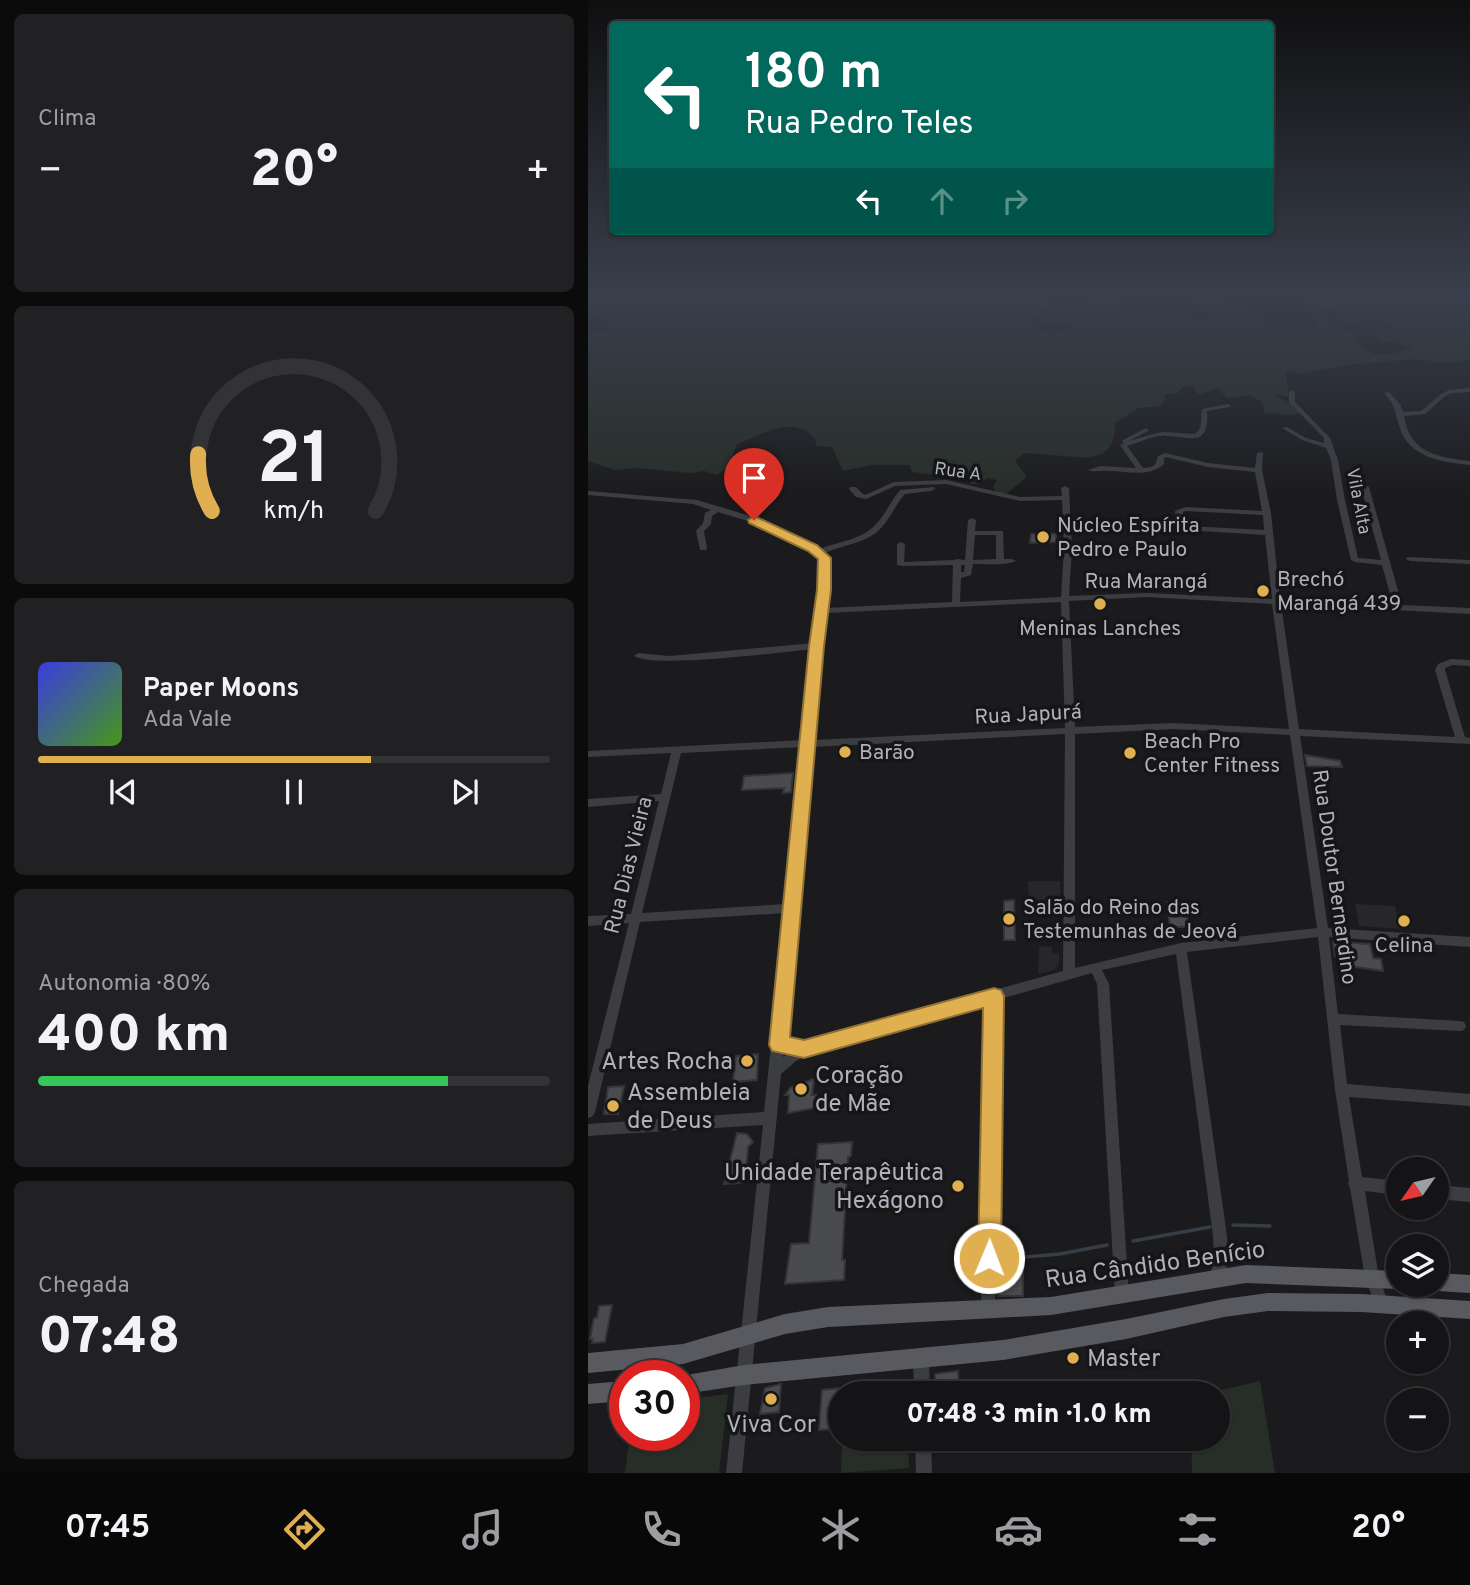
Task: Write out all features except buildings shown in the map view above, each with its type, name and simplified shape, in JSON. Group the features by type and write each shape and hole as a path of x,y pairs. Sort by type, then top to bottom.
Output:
{"main road":[{"name":"Rua Cândido Benício","path":"588,1363 683,1354 785,1324 828,1317 1051,1306 1217,1278 1283,1274 1386,1279"},
{"path":"1449,1283 1470,1284"},
{"path":"700,1382 1003,1350 1268,1302 1382,1304 1470,1310"},
{"path":"588,1394 609,1392"}],"street":[{"path":"1400,414 1423,413 1443,395 1470,390"},
{"path":"1292,392 1292,402 1324,432 1328,446"},
{"path":"1387,393 1399,404 1407,438 1413,444 1433,455 1470,463"},
{"path":"1123,445 1157,434 1181,438 1202,433 1206,426 1204,410 1228,406"},
{"path":"1285,428 1304,439 1328,446"},
{"path":"1123,445 1127,438 1146,430"},
{"path":"1123,445 1142,471"},
{"name":"Vila Alta","path":"1328,446 1335,460 1335,481 1355,560 1385,563"},
{"name":"Rua Doutor Bernardino","path":"1261,453 1258,470 1267,513 1276,601 1323,932 1341,1090 1372,1278 1382,1304"},
{"path":"1092,470 1112,467 1142,471 1156,469 1160,457 1165,455 1208,465 1258,470"},
{"name":"Rua A","path":"853,489 866,497 902,482 946,482 1020,499 1065,498"},
{"path":"820,552 861,538 877,528 889,508 904,492 915,489 967,487"},
{"name":"Vila Alta","path":"1365,487 1398,607"},
{"path":"1065,488 1068,548 1065,599 1070,732 1069,975"},
{"path":"588,493 685,501 717,509 754,520 820,552 825,558 779,1045 734,1473"},
{"path":"703,548 700,531 707,524 708,516 717,509"},
{"path":"1267,513 1185,509 1179,511 1178,517 1180,525 1185,528 1269,533"},
{"path":"957,576 968,573 972,520"},
{"path":"972,533 1000,533 1000,562"},
{"path":"901,544 901,564 1012,561"},
{"path":"1410,559 1470,562"},
{"path":"956,603 957,561"},
{"name":"Rua Marangá","path":"822,611 1147,596 1470,611"},
{"path":"638,656 669,659 816,646"},
{"path":"1465,741 1440,670 1451,662 1470,663"},
{"name":"Rua Japurá","path":"588,754 1181,726 1465,741"},
{"name":"Rua Dias Vieira","path":"588,1112 677,749"},
{"path":"588,803 665,797"},
{"path":"588,921 792,908"},
{"path":"776,1070 804,1049 1095,967 1181,948 1323,932 1470,942"},
{"path":"1181,948 1220,1236 1221,1254 1217,1278"},
{"path":"1095,967 1102,984 1122,1296"},
{"path":"988,1309 994,996"},
{"path":"1334,1019 1460,1027"},
{"path":"779,1045 804,1049"},
{"path":"1341,1090 1470,1100"},
{"path":"588,1130 771,1118"},
{"path":"1355,1183 1386,1187"},
{"path":"1449,1193 1470,1195"},
{"path":"921,1360 922,1381"},
{"path":"923,1451 924,1473"}],"shaded area":[{"path":"588,361 1396,361 1347,365 1301,374 1286,371 1289,398 1279,394 1275,396 1290,403 1300,413 1290,415 1265,414 1262,402 1249,395 1227,398 1218,388 1198,395 1193,387 1184,386 1176,394 1164,394 1166,399 1160,406 1138,408 1115,423 1110,447 1103,453 1085,457 1024,453 1015,461 1027,477 1006,494 996,492 993,487 997,480 987,478 981,484 970,484 973,473 934,475 912,472 910,465 871,465 843,471 832,447 816,446 815,438 796,427 777,428 737,444 728,468 717,475 704,471 690,473 637,468 615,470 588,461"},
{"path":"1427,361 1463,361 1442,363"},
{"path":"1028,881 1060,881 1061,901 1029,901"},
{"path":"1355,904 1395,906 1400,929 1359,926"},
{"path":"1039,946 1052,947 1053,953 1059,953 1059,963 1055,970 1038,974"},
{"path":"1260,1381 1275,1473 1192,1473 1191,1451 1230,1451 1230,1388"},
{"path":"728,1394 719,1473 625,1473 628,1451 700,1451 700,1397"},
{"path":"842,1451 908,1451 909,1468 841,1473"}],"waterway":[{"path":"1233,1225 1270,1226"},
{"path":"1133,1241 1210,1227"},
{"path":"1003,1259 1060,1254 1107,1245"}],"place":[{"name":"Núcleo Espírita Pedro e Paulo","path":"1043,537"},
{"name":"Brechó Marangá 439","path":"1263,591"},
{"name":"Meninas Lanches","path":"1100,604"},
{"name":"Barão","path":"845,752"},
{"name":"Beach Pro Center Fitness","path":"1130,753"},
{"name":"Salão do Reino das Testemunhas de Jeová","path":"1009,919"},
{"name":"Celina","path":"1404,921"},
{"name":"Artes Rocha","path":"747,1061"},
{"name":"Coração de Mãe","path":"801,1089"},
{"name":"Assembleia de Deus","path":"613,1106"},
{"name":"Unidade Terapêutica Hexágono","path":"958,1186"},
{"name":"Master","path":"1073,1358"},
{"name":"Viva Cor","path":"771,1399"}],"route":[{"path":"754,520 813,548 825,558 779,1045 804,1049 994,996 989,1258"}]}
